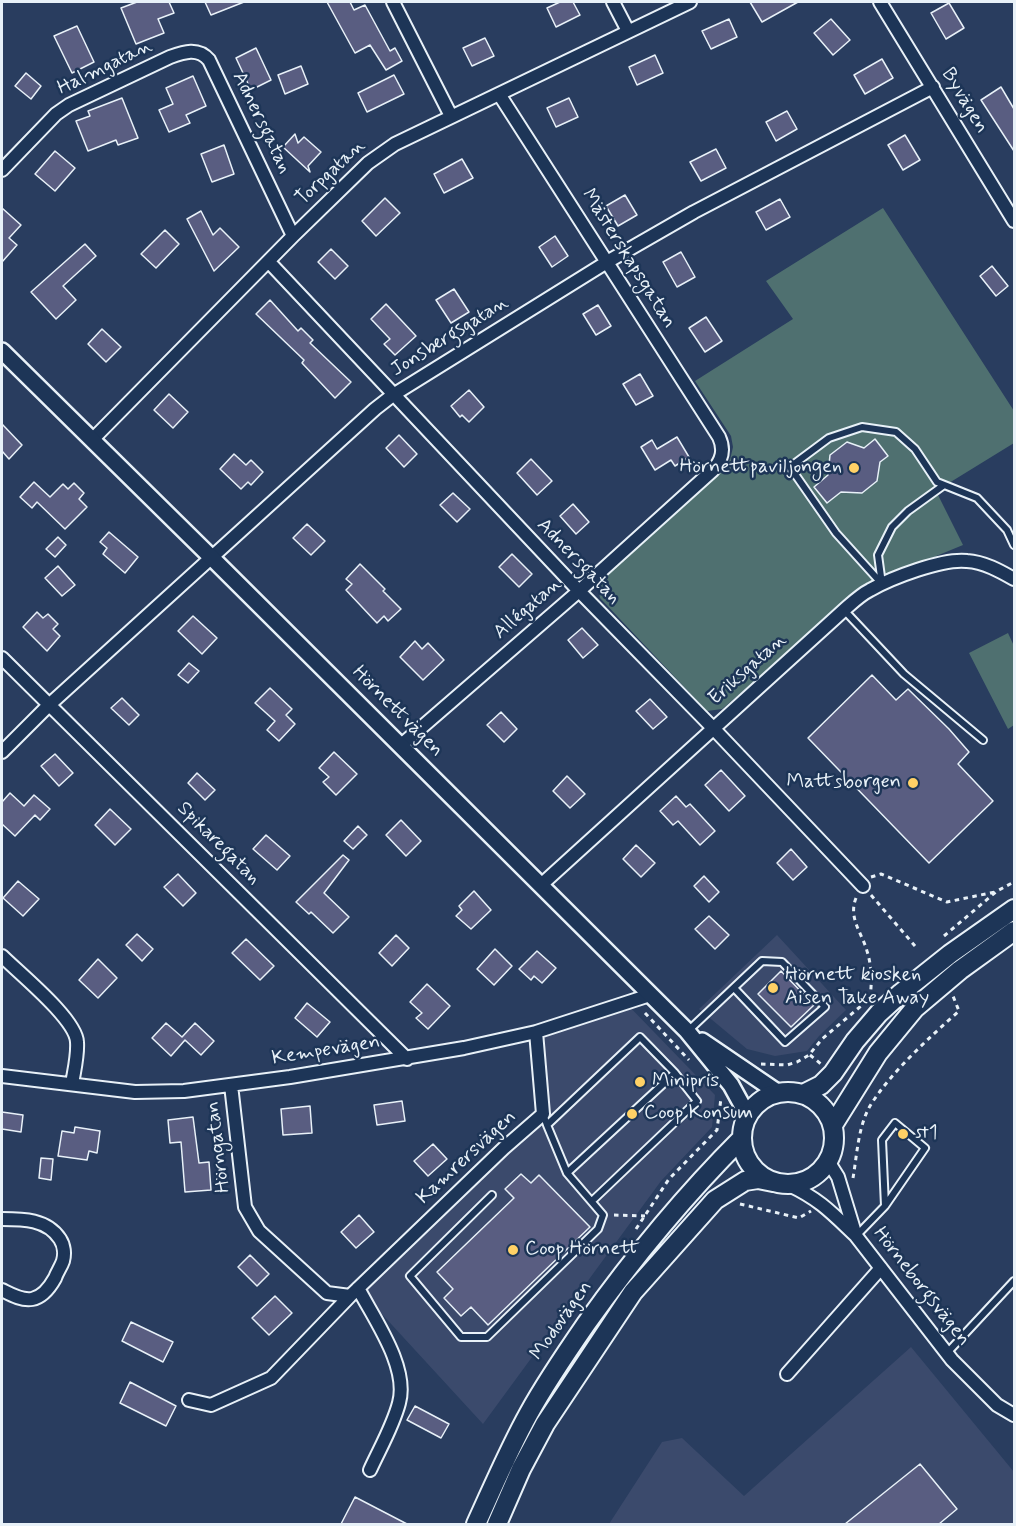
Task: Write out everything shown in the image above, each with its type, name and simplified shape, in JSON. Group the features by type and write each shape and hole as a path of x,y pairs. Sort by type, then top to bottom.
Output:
{"main road":[{"path":"803,1095 821,1084 833,1072 879,1013 901,993 950,954 1014,909"},
{"path":"833,1125 878,1053 915,1008 960,970 1014,931"},
{"path":"497,1524 521,1469 545,1424 633,1292 715,1200 746,1181 758,1179 781,1184 804,1182 818,1174 828,1161 835,1138 833,1125 826,1112 816,1101 803,1095 777,1092 755,1106 743,1126 742,1138 744,1153 750,1165 760,1176 781,1184"},
{"name":"Modovägen","path":"476,1524 503,1462 528,1414 565,1355 627,1269 693,1189 742,1138"}],"street":[{"path":"393,2 451,116"},
{"path":"613,2 628,31"},
{"name":"Torpgatan","path":"92,440 293,236 374,158 395,144 451,116 690,2"},
{"name":"Byvägen","path":"880,2 1014,221"},
{"name":"Halmgatan","path":"2,170 56,114 69,105 187,51 204,54 209,60"},
{"name":"Adnersgatan","path":"209,60 293,236"},
{"name":"Jonsbergsgatan","path":"2,752 48,705 393,395 607,262 694,212 933,87"},
{"name":"Mästerskapsgatan","path":"499,94 723,446"},
{"name":"Adnersgatan","path":"268,262 579,591 863,886"},
{"name":"Hörnettvägen","path":"2,351 687,1031 731,1085 748,1116"},
{"name":"Allégatan","path":"400,746 713,471 719,463 723,446"},
{"name":"Eriksgatan","path":"541,885 844,610 868,591 940,564 966,560 982,563 1014,579"},
{"name":"Spikaregatan","path":"2,658 407,1059"},
{"path":"2,956 61,1013 73,1028 78,1041 72,1084"},
{"name":"Kempevägen","path":"2,1076 135,1092 184,1091 407,1059 464,1048 536,1032 650,995"},
{"path":"687,1031 777,1092"},
{"name":"Kamrersvägen","path":"189,1400 211,1405 271,1378 354,1292 504,1148 545,1120 536,1032"},
{"name":"Hörngatan","path":"231,1085 245,1207 259,1231 327,1293 354,1292"},
{"name":"Hörneborgsvägen","path":"828,1161 838,1177 856,1236 947,1354 997,1405 1014,1415"},
{"path":"781,1184 812,1196 856,1236"},
{"path":"2,1219 27,1219 55,1232 63,1245 64,1260 51,1285 41,1296 31,1300 2,1290"},
{"path":"788,1374 881,1268"},
{"path":"354,1292 396,1360 401,1380 400,1402 370,1470"}],"lane":[{"path":"882,584 837,533 790,467 830,438 862,427 896,432 915,448 937,482 977,498 1007,530 1014,545"},
{"path":"882,584 878,555 892,527 908,511 944,485"},
{"path":"844,610 904,674 983,740"},
{"path":"687,1031 762,961 782,962 825,1007 785,1042 734,988"},
{"path":"492,1195 410,1276 461,1337 487,1336 598,1229 603,1215 591,1202 567,1173 545,1120 640,1037 675,1073 697,1101 591,1202"},
{"path":"567,1173 675,1073"},
{"path":"856,1236 885,1206 925,1148 895,1123 882,1140 885,1206"},
{"path":"947,1354 1014,1281"}],"path":[{"path":"870,999 873,978 867,950 854,921 854,901 869,878 881,874 947,902 997,891"},
{"path":"863,886 915,946"},
{"path":"633,1000 692,1063"},
{"path":"603,1215 645,1216"}],"shaded area":[{"path":"777,935 846,1010 807,1051 775,1056 747,1049 699,1009"},
{"path":"624,1001 715,1095 712,1127 661,1181 483,1424 358,1288 543,1115 536,1032"},
{"path":"911,1347 1014,1472 1014,1524 609,1524 662,1442 682,1438 744,1496"}],"green space":[{"path":"883,208 1014,411 1014,443 936,491 963,545 878,580 848,602 722,709 707,711 600,598 598,587 601,579 730,460 733,447 731,436 695,381 793,319 766,281"},
{"path":"1008,633 1014,646 1014,725 1008,729 969,653"}],"building":[{"path":"137,2 169,2 174,13 158,19 164,33 136,44 121,8"},
{"path":"205,2 244,2 211,15"},
{"path":"327,2 350,2 354,10 365,5 390,51 395,48 402,61 386,70 370,45 355,53"},
{"path":"560,2 573,2 580,15 556,27 547,8"},
{"path":"750,2 798,2 762,22"},
{"path":"949,3 964,28 946,39 931,13"},
{"path":"729,19 737,37 711,49 702,31"},
{"path":"831,19 850,40 833,55 814,33"},
{"path":"77,26 94,62 72,73 54,36"},
{"path":"485,38 494,56 472,66 463,48"},
{"path":"256,48 271,80 251,90 236,58"},
{"path":"655,55 663,73 637,85 629,67"},
{"path":"882,59 893,78 865,94 854,75"},
{"path":"301,66 308,84 285,94 278,75"},
{"path":"26,73 41,86 31,99 15,86"},
{"path":"394,75 404,94 367,112 358,93"},
{"path":"193,76 206,106 186,115 190,123 169,132 159,110 173,104 166,88"},
{"path":"1001,87 1014,109 1014,151 981,100"},
{"path":"122,98 138,138 118,145 116,140 88,151 76,121 90,116 88,111"},
{"path":"569,98 578,117 556,127 547,108"},
{"path":"787,111 797,129 776,141 766,122"},
{"path":"295,134 298,143 304,137 321,152 308,166 310,172 283,147"},
{"path":"905,135 920,160 903,170 888,145"},
{"path":"224,145 234,174 212,182 201,154"},
{"path":"716,149 726,168 701,181 690,162"},
{"path":"55,151 75,168 55,191 35,174"},
{"path":"462,159 473,178 444,193 434,174"},
{"path":"625,195 637,215 618,226 606,206"},
{"path":"385,198 400,213 376,236 362,221"},
{"path":"780,199 790,217 766,230 756,212"},
{"path":"2,208 21,225 9,238 17,245 2,262"},
{"path":"201,211 213,235 220,228 239,247 214,271 187,219"},
{"path":"165,230 179,244 156,268 141,254"},
{"path":"555,236 568,256 552,267 539,247"},
{"path":"85,244 96,256 63,286 76,300 56,319 31,292"},
{"path":"331,249 348,266 335,279 318,262"},
{"path":"681,252 695,277 677,287 663,262"},
{"path":"992,266 1008,286 996,296 980,276"},
{"path":"454,289 469,312 451,323 436,300"},
{"path":"270,300 298,331 301,328 313,340 310,343 351,382 335,398 302,363 304,360 256,314"},
{"path":"386,304 416,336 395,355 384,344 390,339 371,319"},
{"path":"598,305 611,326 596,335 583,314"},
{"path":"706,317 722,341 705,352 689,328"},
{"path":"102,329 121,347 106,362 88,344"},
{"path":"640,374 653,396 636,405 623,384"},
{"path":"469,390 484,407 469,422 462,415 460,417 451,406"},
{"path":"169,394 188,412 173,428 154,410"},
{"path":"2,424 22,445 9,459 2,451"},
{"path":"399,435 417,454 404,467 386,448"},
{"path":"677,437 689,457 675,466 671,460 655,470 641,447 652,440 657,449"},
{"name":"Hörnettpaviljongen","path":"875,439 888,456 880,462 877,481 862,493 841,492 827,503 814,487 828,475 830,455 847,442 864,448"},
{"path":"234,454 246,465 251,460 263,472 251,485 248,482 241,489 220,469"},
{"path":"531,459 552,481 537,495 517,473"},
{"path":"34,482 50,497 63,484 68,489 74,483 84,493 79,499 87,507 65,529 37,502 32,508 20,497"},
{"path":"453,493 470,509 457,522 440,505"},
{"path":"573,504 589,522 576,534 560,516"},
{"path":"307,524 325,541 311,555 293,538"},
{"path":"109,532 138,557 125,573 103,554 107,548 100,542"},
{"path":"58,537 66,545 55,557 46,549"},
{"path":"512,554 532,574 519,587 499,567"},
{"path":"360,564 401,609 388,621 384,616 377,623 346,590 352,584 346,579"},
{"path":"58,566 75,585 62,596 45,578"},
{"path":"37,612 43,618 48,614 58,624 53,629 60,636 47,651 23,627"},
{"path":"193,616 217,638 202,654 178,631"},
{"path":"582,628 598,645 583,658 568,640"},
{"path":"415,641 422,649 428,643 444,660 423,680 400,657"},
{"path":"189,663 199,671 188,683 178,675"},
{"name":"Mattsborgen","path":"872,675 896,700 908,689 949,729 969,752 958,764 993,801 929,863 808,738"},
{"path":"270,688 292,709 286,715 295,724 279,741 267,730 275,721 255,703"},
{"path":"122,698 139,715 129,725 111,708"},
{"path":"650,699 667,717 653,729 636,711"},
{"path":"501,712 517,729 504,742 487,725"},
{"path":"334,752 357,774 336,795 323,782 329,777 319,768"},
{"path":"55,754 73,773 59,786 41,766"},
{"path":"721,770 745,796 729,811 705,785"},
{"path":"197,773 215,790 205,800 188,783"},
{"path":"567,776 585,794 570,808 553,791"},
{"path":"10,793 24,806 34,795 50,809 40,820 35,815 15,836 2,824 2,802"},
{"path":"676,796 686,807 690,804 715,831 700,845 678,821 673,825 660,811"},
{"path":"110,809 131,829 115,845 95,825"},
{"path":"401,820 421,841 406,856 386,835"},
{"path":"358,826 367,835 353,849 344,841"},
{"path":"266,835 290,856 277,870 253,849"},
{"path":"636,845 655,863 641,877 623,859"},
{"path":"791,849 807,867 793,880 777,863"},
{"path":"343,855 349,860 324,893 349,917 333,933 311,912 309,914 296,902"},
{"path":"178,874 196,893 183,906 164,887"},
{"path":"704,876 719,892 709,902 694,886"},
{"path":"18,881 39,899 23,916 3,898"},
{"path":"474,891 491,910 471,929 456,916 462,910 459,906"},
{"path":"709,916 729,935 715,949 695,929"},
{"path":"137,934 153,949 142,961 126,945"},
{"path":"396,935 409,948 392,966 379,953"},
{"path":"246,939 274,966 260,980 232,953"},
{"path":"495,949 512,966 494,985 477,969"},
{"path":"537,951 556,968 542,983 534,976 531,980 519,969"},
{"path":"98,959 117,978 98,998 79,980"},
{"path":"781,971 814,1005 791,1027 758,994"},
{"path":"427,984 450,1006 428,1029 416,1018 422,1013 410,1002"},
{"path":"307,1003 330,1022 317,1037 295,1018"},
{"path":"166,1023 182,1037 195,1023 214,1041 201,1055 185,1040 171,1056 152,1038"},
{"path":"402,1101 405,1121 377,1125 374,1105"},
{"path":"310,1106 312,1133 283,1135 281,1109"},
{"path":"2,1112 23,1115 21,1132 2,1129"},
{"path":"193,1117 199,1163 209,1162 211,1190 185,1192 181,1142 170,1143 168,1120"},
{"path":"75,1127 100,1131 97,1153 89,1151 87,1160 58,1156 62,1131 74,1133"},
{"path":"433,1144 447,1159 428,1176 414,1161"},
{"path":"41,1158 53,1159 51,1180 39,1178"},
{"name":"Coop Hörnett","path":"521,1174 531,1183 539,1175 590,1227 488,1325 471,1307 461,1316 444,1298 453,1289 437,1272 514,1198 505,1189"},
{"path":"359,1215 374,1232 356,1248 341,1232"},
{"path":"250,1255 269,1274 257,1286 238,1267"},
{"path":"275,1296 292,1313 269,1335 252,1318"},
{"path":"131,1322 173,1342 163,1362 122,1341"},
{"path":"130,1382 176,1406 166,1426 120,1403"},
{"path":"415,1406 449,1424 441,1438 407,1420"},
{"path":"920,1464 957,1509 939,1524 845,1524"},
{"path":"355,1497 407,1524 341,1524"}],"place":[{"name":"Hörnettpaviljongen","path":"854,468"},
{"name":"Mattsborgen","path":"913,783"},
{"name":"Hörnett kiosken Aisen Take Away","path":"773,988"},
{"name":"Minipris","path":"640,1082"},
{"name":"Coop Konsum","path":"632,1114"},
{"name":"st1","path":"903,1134"},
{"name":"Coop Hörnett","path":"513,1250"}]}
